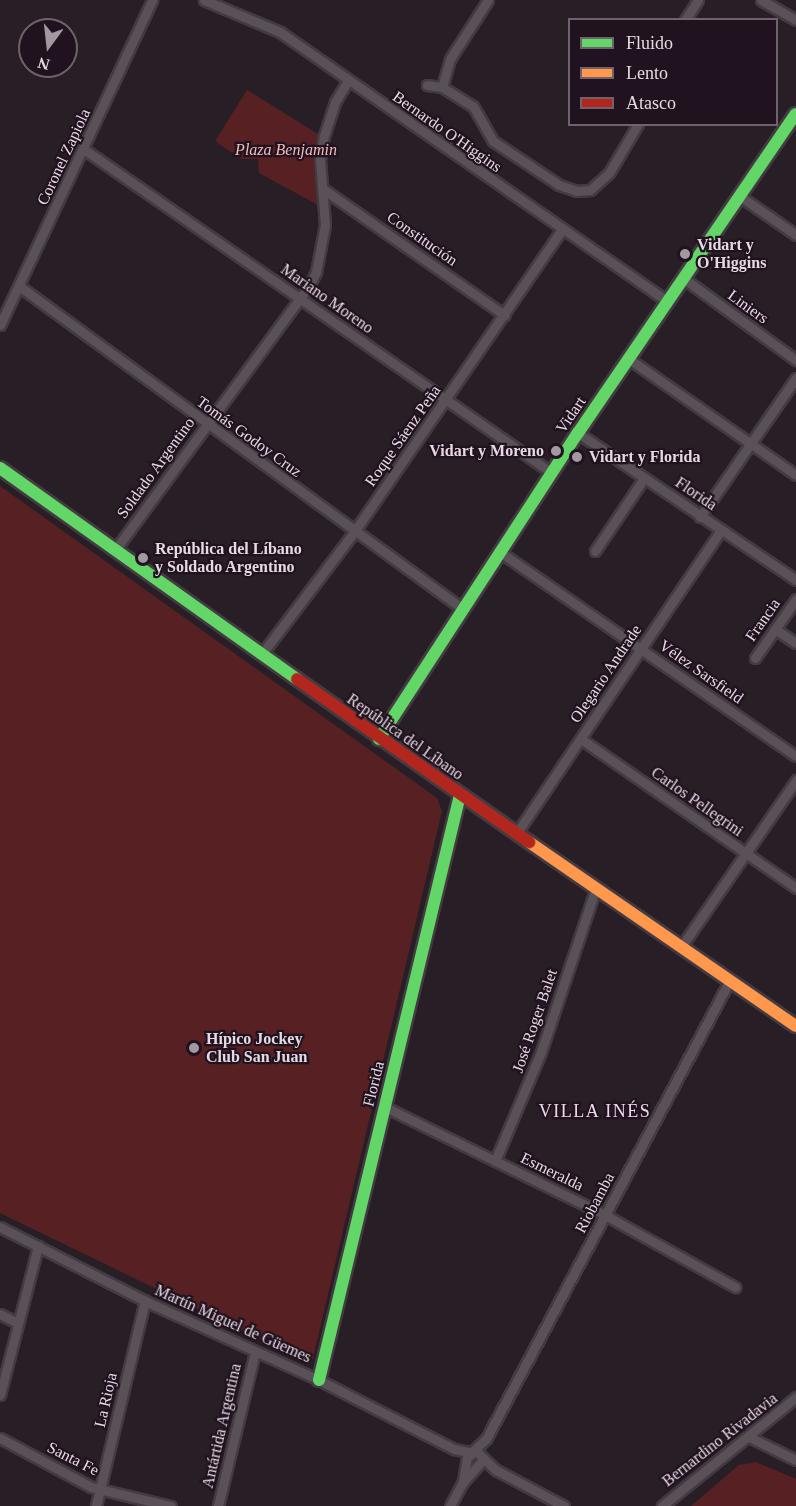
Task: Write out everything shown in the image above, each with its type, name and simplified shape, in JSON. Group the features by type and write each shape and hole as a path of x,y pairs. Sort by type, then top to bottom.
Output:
{"street":[{"name":"Coronel Zapiola","path":"0,325 85,150 152,0"},
{"name":"Bernardo O'Higgins","path":"204,0 280,32 667,301"},
{"path":"442,87 450,59 488,0"},
{"path":"686,18 698,0"},
{"path":"761,0 796,20"},
{"name":"Soldado Argentino","path":"115,550 300,298 316,272 321,250 323,189 320,160 324,136 335,102 348,80"},
{"path":"427,85 442,87 473,106 493,141 559,185 576,191 590,190 609,172 637,126"},
{"name":"Vidart","path":"379,739 552,473 796,114"},
{"name":"Mariano Moreno","path":"85,150 552,473"},
{"name":"Constitución","path":"323,189 504,315"},
{"path":"741,197 796,235"},
{"name":"Roque Sáenz Peña","path":"261,655 354,532 562,229"},
{"name":"Liniers","path":"683,278 796,360"},
{"name":"Tomás Godoy Cruz","path":"19,286 206,425 463,609"},
{"path":"629,359 796,476"},
{"path":"700,517 796,378"},
{"name":"Florida","path":"579,433 796,580"},
{"name":"República del Líbano","path":"0,468 379,739 796,1026"},
{"path":"595,552 644,478"},
{"name":"Olegario Andrade","path":"516,834 721,530"},
{"name":"Vélez Sarsfield","path":"500,552 796,756"},
{"name":"Francia","path":"755,658 796,599"},
{"path":"775,629 796,643"},
{"name":"Carlos Pellegrini","path":"581,740 796,888"},
{"path":"681,947 796,780"},
{"name":"Florida","path":"319,1380 460,795"},
{"name":"José Roger Balet","path":"495,1161 541,1052 596,888"},
{"name":"Riobamba","path":"469,1457 486,1439 730,980"},
{"name":"Esmeralda","path":"385,1107 606,1215 735,1287"},
{"name":"Martín Miguel de Güemes","path":"0,1227 145,1301 319,1380 469,1457"},
{"path":"0,1395 38,1246"},
{"name":"La Rioja","path":"96,1506 145,1301"},
{"path":"0,1314 18,1323"},
{"name":"Antártida Argentina","path":"218,1506 255,1352"},
{"name":"Bernardino Rivadavia","path":"662,1506 796,1397"},
{"path":"749,1437 796,1460"},
{"name":"Santa Fe","path":"0,1438 100,1489 171,1506"},
{"name":"Riobamba","path":"481,1463 486,1439"},
{"path":"469,1457 564,1506"},
{"path":"469,1457 481,1463"},
{"path":"450,1506 463,1482 469,1457"},
{"path":"463,1482 481,1463"}],"green space":[{"name":"Plaza Benjamin","path":"247,90 318,134 314,168 318,205 259,173 258,159 241,159 215,141"},
{"name":"Hípico Jockey Club San Juan","path":"0,486 437,798 442,811 313,1358 305,1361 0,1213"},
{"path":"756,1462 796,1479 796,1506 691,1506 739,1465"}],"traffic: fast":[{"path":"379,739 578,433 796,114"},
{"path":"0,468 297,679"},
{"path":"319,1380 460,795"}],"traffic: slow":[{"path":"529,842 796,1026"}],"traffic: jam":[{"path":"297,679 529,842"}],"place":[{"name":"Vidart y O'Higgins","path":"685,254"},
{"name":"Vidart y Moreno","path":"556,451"},
{"name":"Vidart y Florida","path":"577,457"},
{"name":"República del Líbano y Soldado Argentino","path":"143,558"},
{"name":"Hípico Jockey Club San Juan","path":"194,1048"}],"district":[{"name":"VILLA INÉS","path":"595,1111"}]}
